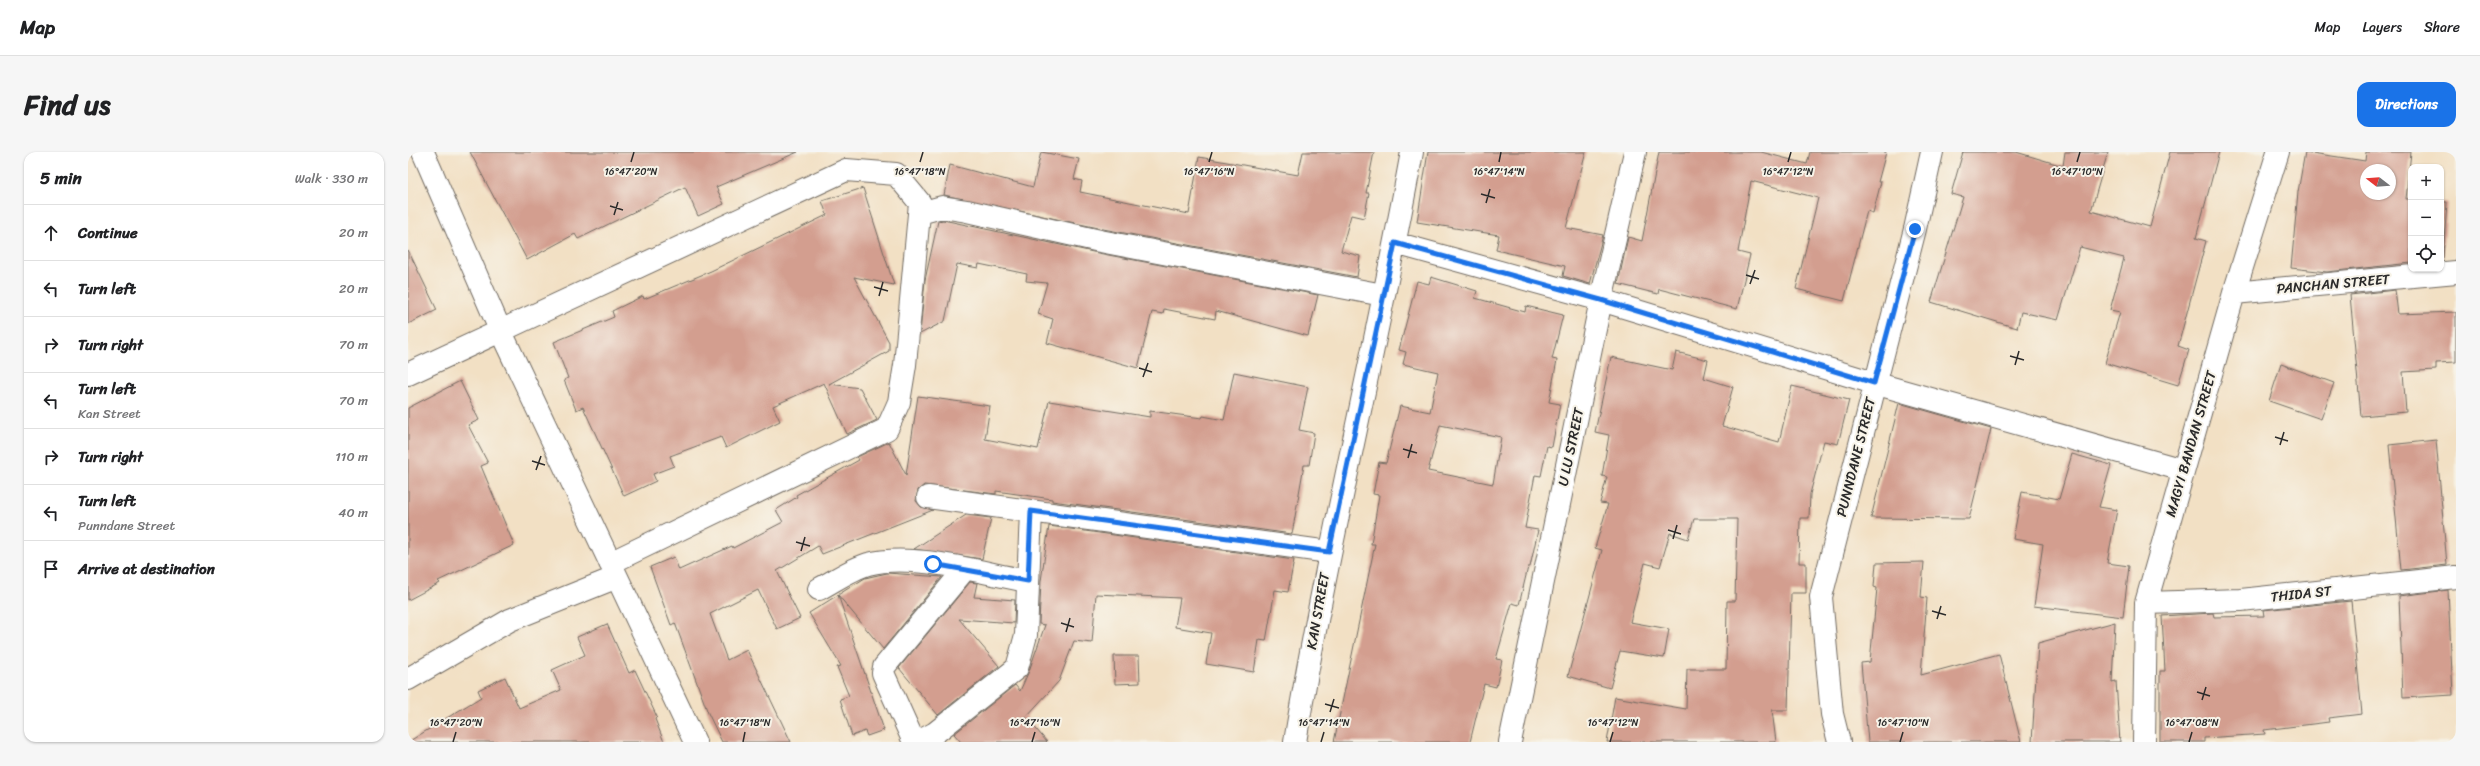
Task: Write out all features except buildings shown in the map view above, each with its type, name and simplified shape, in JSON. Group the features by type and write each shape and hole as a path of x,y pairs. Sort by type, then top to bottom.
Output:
{"street":[{"path":"423,152 501,332 695,742"},
{"name":"KAN STREET","path":"1295,742 1329,552 1395,243 1412,152"},
{"name":"U LU STREET","path":"1510,742 1601,300 1635,152"},
{"name":"PUNNDANE STREET","path":"1839,742 1832,714 1820,597 1874,383 1915,229 1932,152"},
{"name":"MAGYI BANDAN STREET","path":"2144,742 2146,603 2234,293 2278,152"},
{"path":"408,374 846,170 896,174 920,203 905,365 899,402 887,429 613,570 510,620 408,679"},
{"path":"920,213 942,207 967,211 1100,241 1383,296"},
{"path":"1395,243 1601,300 1874,383 2183,470"},
{"name":"PANCHAN STREET","path":"2234,293 2456,272"},
{"path":"928,498 1329,552"},
{"path":"918,742 935,733 1017,668 1026,635 1031,511"},
{"path":"819,589 867,565 897,560 1028,581"},
{"path":"914,742 884,673 884,667 965,570"},
{"name":"THIDA ST","path":"2146,603 2241,600 2456,577"}],"route":[{"path":"933,564 1028,581 1031,511 1329,552 1395,243 1601,300 1874,383 1915,229"}]}
